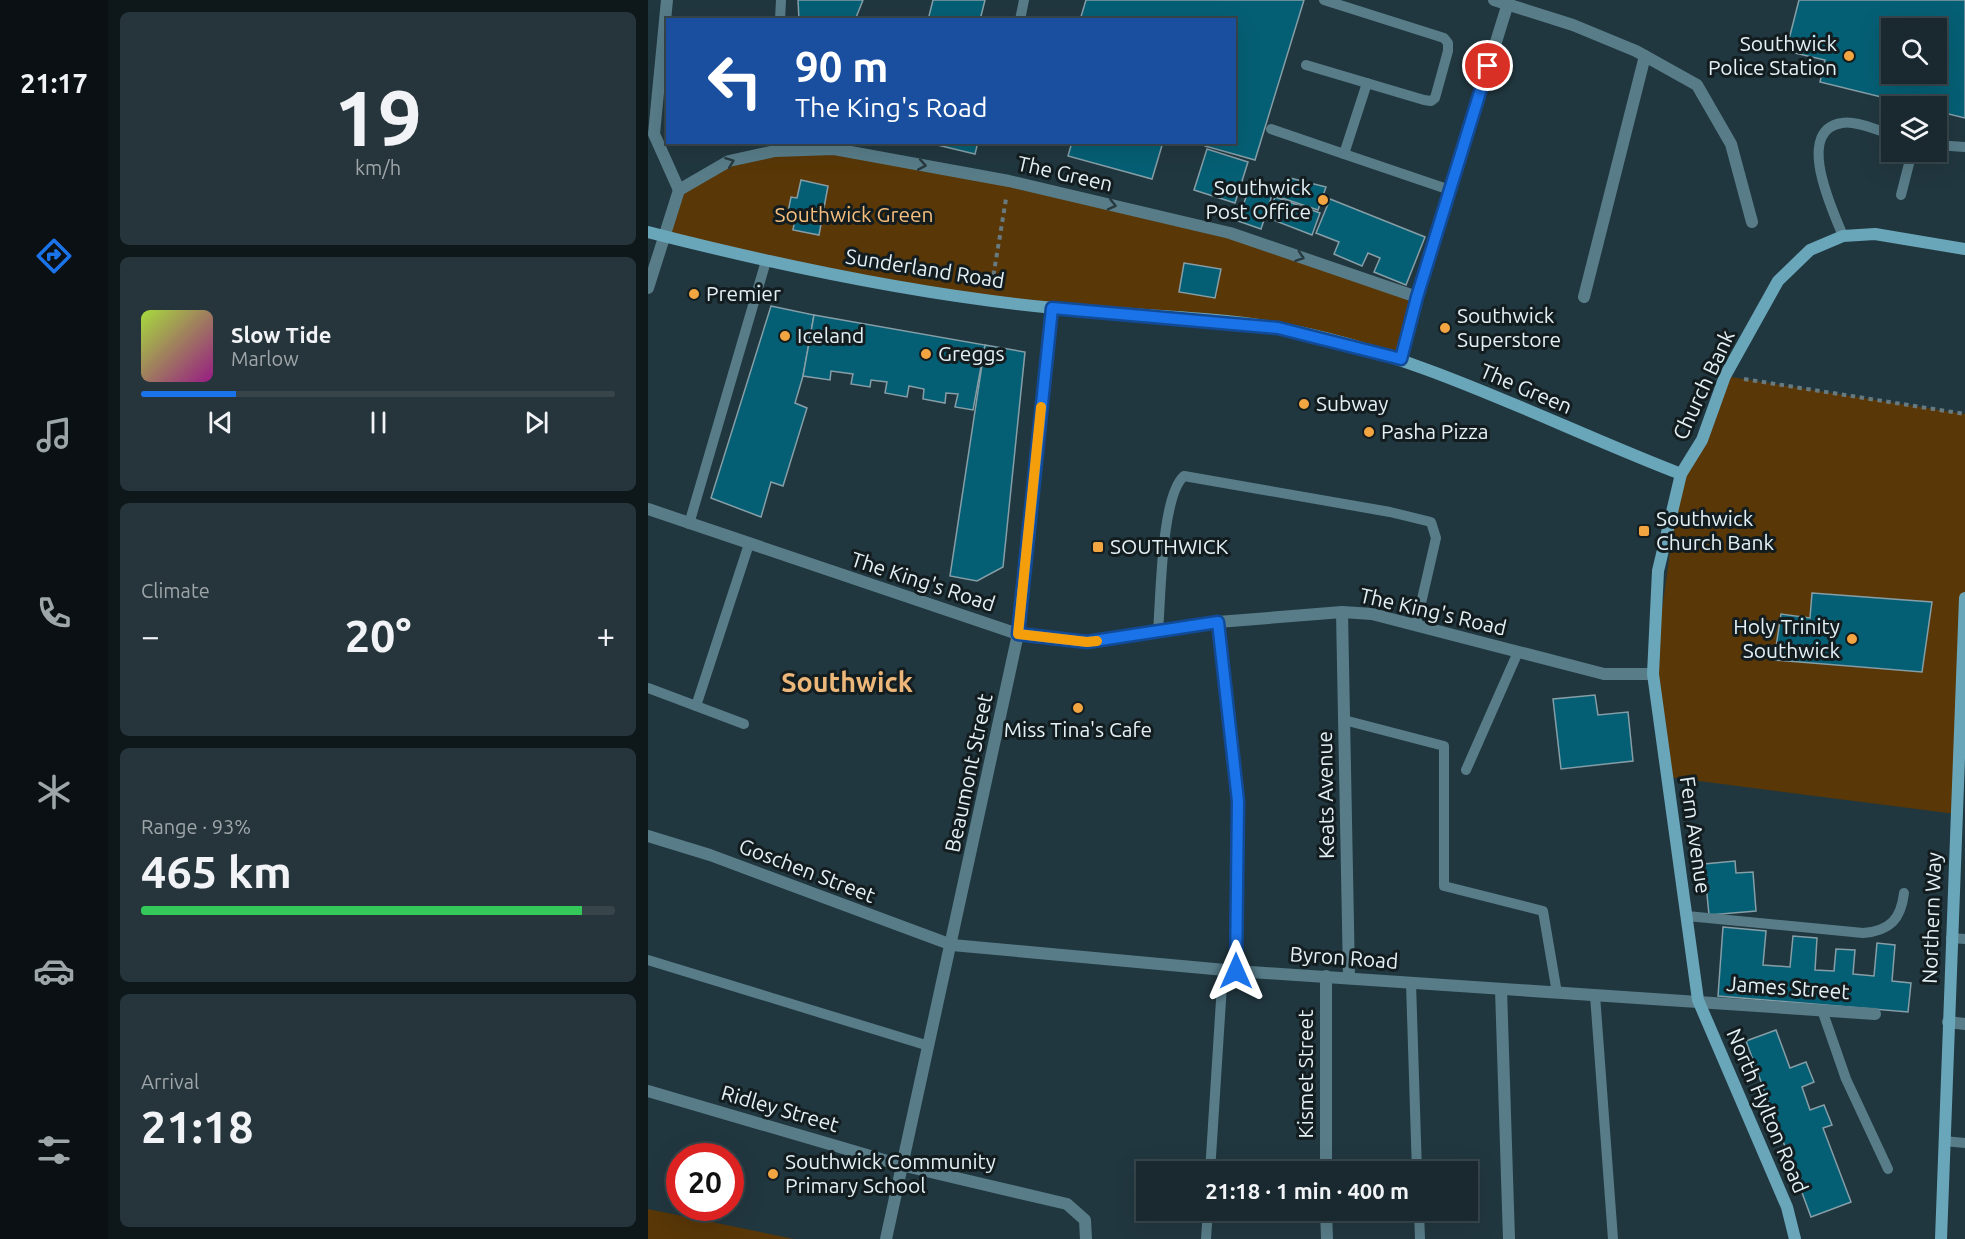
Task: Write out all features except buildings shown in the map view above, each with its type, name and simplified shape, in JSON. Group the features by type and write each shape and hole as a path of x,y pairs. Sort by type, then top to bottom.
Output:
{"street":[{"path":"648,288 679,190 654,134 652,113 667,0"},
{"path":"1494,0 1508,2 1573,25 1645,56 1697,85 1731,144 1752,222"},
{"path":"1401,359 1417,297 1508,2"},
{"path":"1584,297 1645,56"},
{"name":"The Green","path":"679,190 729,161 775,147 834,149 1009,181 1230,233 1417,297"},
{"name":"Sunderland Road","path":"648,231 766,261 990,299 1052,308 1177,318"},
{"name":"Church Bank","path":"1653,674 1658,571 1681,474 1702,440 1725,376 1778,281 1809,250 1843,236 1875,234 1965,249"},
{"name":"Beaumont Street","path":"885,1239 952,945 1018,634 1052,308"},
{"name":"The Green","path":"1177,318 1278,328 1401,359 1681,474"},
{"name":"The King's Road","path":"648,509 1018,634 1087,642 1218,622 1342,612 1372,614 1604,674 1653,674"},
{"name":"Northern Way","path":"1941,1239 1965,598"},
{"name":"Keats Avenue","path":"1342,612 1349,977"},
{"name":"Fern Avenue","path":"1653,674 1698,1000"},
{"name":"Goschen Street","path":"648,836 710,855 952,945"},
{"name":"Byron Road","path":"952,945 1236,971 1557,993 1698,1000"},
{"name":"Kismet Street","path":"1326,976 1326,1161"},
{"path":"1501,989 1509,1239"},
{"name":"James Street","path":"1698,1000 1875,1014"},
{"name":"North Hylton Road","path":"1698,1000 1787,1207 1795,1239"},
{"path":"1948,1022 1965,1024"},
{"name":"Ridley Street","path":"648,1091 901,1165 1067,1204 1085,1220 1086,1239"},
{"path":"1326,1221 1326,1239"}],"lane":[{"path":"780,18 781,0"},
{"path":"1020,18 1024,0"},
{"path":"1306,65 1431,101 1435,98 1448,44 1444,38 1324,0"},
{"path":"1344,154 1367,83"},
{"path":"1843,236 1821,179 1818,151 1823,134 1830,127 1844,122 1881,131"},
{"path":"1271,129 1450,190"},
{"path":"1947,146 1965,147"},
{"path":"1901,195 1909,162"},
{"path":"689,524 766,261"},
{"path":"1158,631 1168,511 1176,483 1184,476 1390,512 1431,522 1436,538 1416,626"},
{"path":"696,706 749,544"},
{"path":"1218,622 1238,801 1236,971"},
{"path":"1466,770 1518,652"},
{"path":"648,688 744,724"},
{"path":"1344,720 1444,746 1444,886 1543,911 1557,993"},
{"path":"1687,916 1863,933 1878,932 1896,920 1902,908 1904,893"},
{"path":"1951,938 1965,939"},
{"path":"648,960 929,1046"},
{"path":"1211,1161 1223,969"},
{"path":"1411,982 1418,1161"},
{"path":"1595,995 1613,1239"},
{"path":"1822,1010 1846,1079 1888,1169"},
{"path":"1944,1141 1965,1143"},
{"path":"1206,1239 1207,1221"},
{"path":"1419,1221 1420,1239"}],"path":[{"path":"990,299 1009,181"},
{"path":"1725,376 1965,414"}],"green space":[{"name":"Southwick Green","path":"834,149 1230,233 1417,297 1401,359 1278,328 990,299 663,236 679,190 729,161"},
{"name":"Holy Trinity Southwick","path":"1725,376 1965,414 1965,598 1956,814 1668,777 1653,674 1681,474"},
{"path":"648,1209 666,1213 666,1221 706,1221 794,1239 648,1239"}],"slow traffic":[{"path":"1041,407 1018,634 1087,642 1097,641"}],"place":[{"name":"Southwick Police Station","path":"1849,56"},
{"name":"Southwick Post Office","path":"1323,200"},
{"name":"Premier","path":"694,294"},
{"name":"Southwick Superstore","path":"1445,328"},
{"name":"Iceland","path":"785,336"},
{"name":"Greggs","path":"926,354"},
{"name":"Subway","path":"1304,404"},
{"name":"Pasha Pizza","path":"1369,432"},
{"name":"Southwick Church Bank","path":"1644,531"},
{"name":"SOUTHWICK","path":"1098,547"},
{"name":"Holy Trinity Southwick","path":"1852,639"},
{"name":"Miss Tina's Cafe","path":"1078,708"},
{"name":"Southwick Community Primary School","path":"773,1174"}],"district":[{"name":"Southwick","path":"847,683"}],"route":[{"path":"1236,971 1238,801 1218,622 1087,642 1018,634 1052,308 1278,328 1401,359 1417,297 1488,66"}]}
